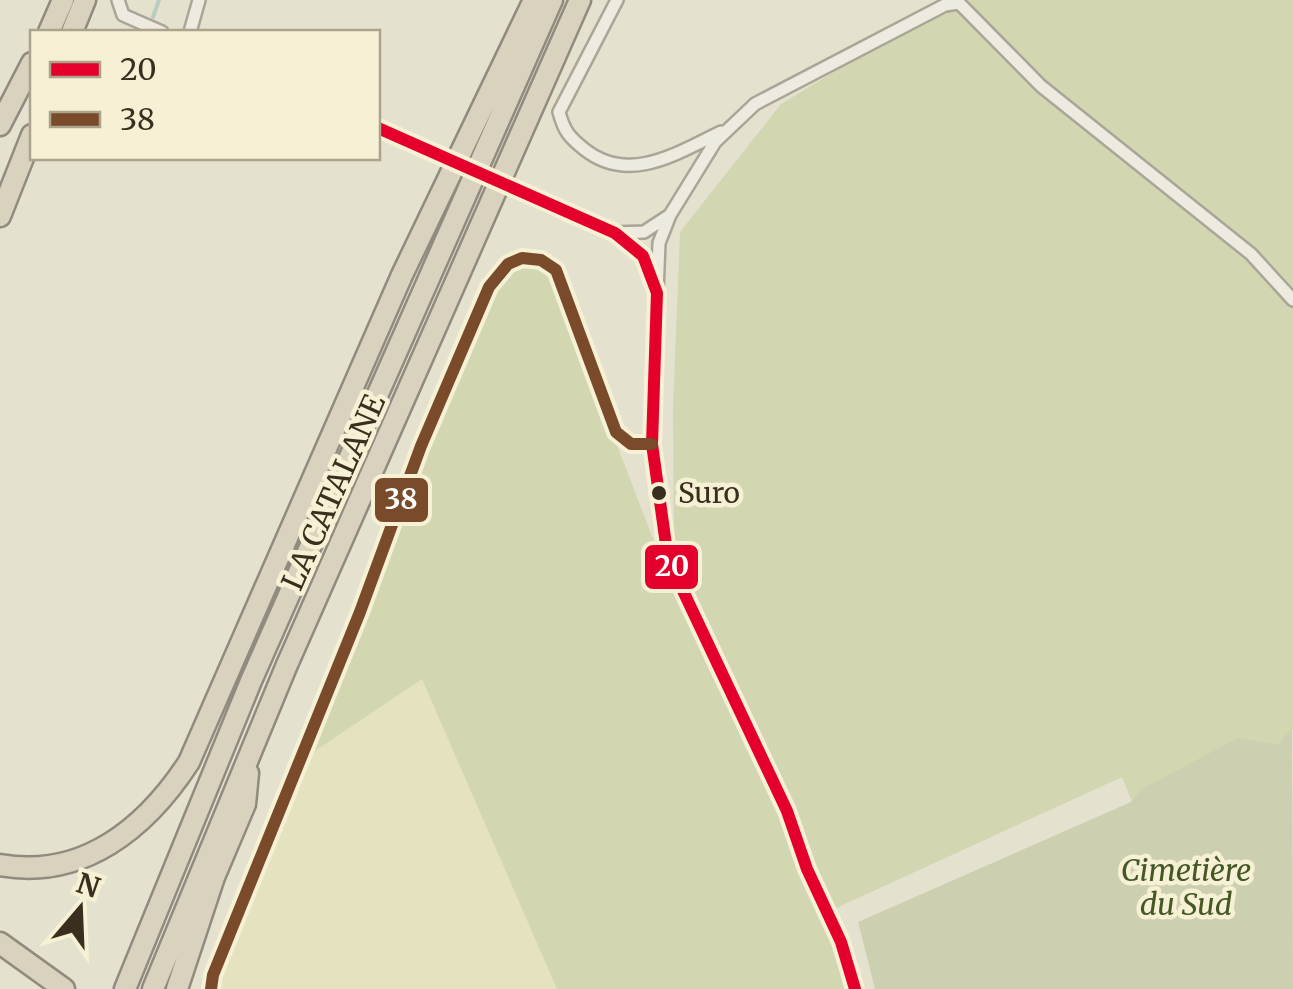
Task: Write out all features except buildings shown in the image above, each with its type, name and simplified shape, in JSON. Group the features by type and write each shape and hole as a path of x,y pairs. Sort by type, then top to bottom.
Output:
{"highway":[{"path":"50,30 63,0"},
{"path":"73,30 85,0"},
{"path":"0,865 62,866 98,852 128,833 166,798 189,762 402,275 534,0"},
{"name":"LA CATALANE","path":"124,989 250,680 552,0"},
{"name":"LA CATALANE","path":"153,989 250,754 580,0"},
{"path":"0,125 30,68"},
{"path":"0,216 30,140"},
{"path":"177,989 214,878 245,804 250,754"},
{"path":"0,943 64,989"}],"street":[{"path":"118,0 123,15 157,30"},
{"path":"191,30 200,0"},
{"path":"617,0 559,112 564,132 592,156 624,167 646,166 730,128"},
{"path":"855,989 841,942 807,869 787,812 668,559 652,444 659,243 670,215 715,142 755,104 946,5 959,3 1041,86 1250,254 1293,300"},
{"path":"380,129 615,234 643,256 657,294"},
{"path":"615,234 644,232 670,215"},
{"path":"212,989 213,975 360,612 421,446 490,287 508,264 522,258 540,260 556,270 616,432 631,444 652,444"}],"shaded area":[{"path":"422,678 557,989 218,989 219,977 309,755"}],"green space":[{"path":"952,0 1293,0 1293,729 1278,745 1132,802 1122,777 836,908 813,866 793,809 674,557 673,409 680,232 781,104"},
{"path":"523,264 539,266 551,274 662,562 781,814 801,871 835,944 849,989 557,989 422,679 309,755 427,449 495,290 512,269"},
{"name":"Cimetière du Sud","path":"1292,728 1293,989 875,989 858,922 1131,802 1140,790 1238,738 1278,745"}],"waterway":[{"path":"153,17 159,0"}],"transit line":[{"name":"20","path":"380,129 615,233 643,256 657,293 652,444 668,559 787,811 807,869 841,942 855,989"},
{"name":"38","path":"211,989 213,975 360,612 421,446 489,287 508,264 522,258 541,260 556,270 616,432 631,444 652,444"}],"place":[{"name":"Suro","path":"659,493"}]}
